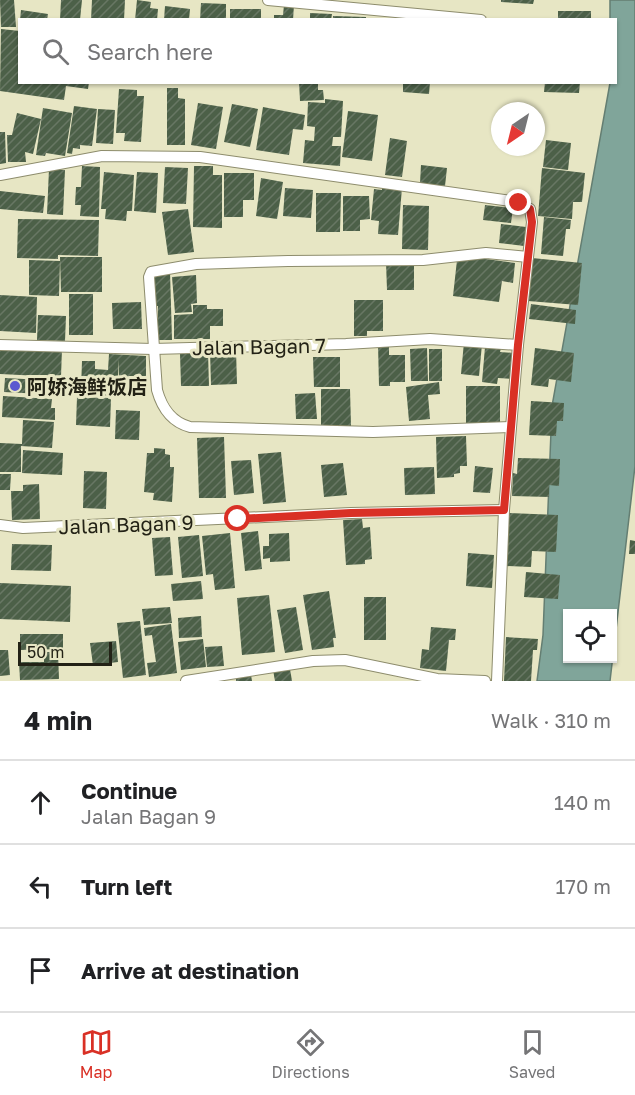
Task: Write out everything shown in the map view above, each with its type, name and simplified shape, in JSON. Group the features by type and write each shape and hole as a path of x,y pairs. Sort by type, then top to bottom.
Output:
{"street":[{"path":"268,0 460,18"},
{"path":"0,175 102,156 200,157 511,201 530,209 532,222 518,345 504,510 497,681"},
{"path":"511,427 373,432 190,427 178,424 160,403 157,390 148,283 152,272 196,264 423,260 486,253 528,257"},
{"name":"Jalan Bagan 7","path":"0,345 153,349 346,344 430,339 518,345"},
{"name":"Jalan Bagan 9","path":"0,525 23,528 351,513 504,510"},
{"path":"186,681 313,661 345,660 436,679 485,681"}],"water":[{"path":"610,0 635,0 635,466 617,621 617,609 563,609 563,663 612,663 610,681 537,681 543,635 552,406 610,84 617,84 617,18 610,18"}],"building":[{"path":"0,0 14,0 16,27 1,27"},
{"path":"61,0 82,0 80,18 60,18"},
{"path":"92,0 125,0 124,18 91,18"},
{"path":"137,0 151,2 150,8 158,9 157,18 135,18"},
{"path":"501,0 534,0 533,4 501,2"},
{"path":"201,3 226,4 226,18 200,18"},
{"path":"284,5 294,5 293,18 274,18 274,15 283,15"},
{"path":"165,6 190,9 189,18 164,18"},
{"path":"230,9 261,9 261,18 230,18"},
{"path":"21,10 48,14 47,18 20,18"},
{"path":"558,11 591,11 591,18 558,18"},
{"path":"310,13 332,14 331,18 310,18"},
{"path":"333,16 366,17 366,18 333,18"},
{"path":"1,29 18,31 18,84 89,84 88,89 66,86 64,100 0,91"},
{"path":"299,84 318,84 318,90 323,90 324,100 300,101"},
{"path":"403,84 430,84 429,94 403,92"},
{"path":"545,84 580,84 579,93 544,92"},
{"path":"167,88 178,88 178,98 185,99 185,145 167,145"},
{"path":"119,89 137,90 137,96 144,96 141,142 124,141 125,133 116,133"},
{"path":"325,99 343,101 341,137 333,137 332,146 341,146 340,166 303,163 305,140 314,141 315,127 307,126 308,102 325,103"},
{"path":"198,103 223,107 216,149 191,145"},
{"path":"232,104 258,109 250,147 224,142"},
{"path":"74,106 97,109 92,146 80,145 80,149 73,148 72,154 67,153"},
{"path":"263,107 305,115 303,130 293,129 289,155 256,150"},
{"path":"43,108 72,113 65,156 46,153 45,156 36,155"},
{"path":"98,109 115,110 113,144 96,143"},
{"path":"348,111 378,115 372,161 342,157"},
{"path":"17,113 41,119 33,154 25,152 26,162 8,162 7,135 12,135"},
{"path":"0,132 5,132 6,163 0,164"},
{"path":"390,138 407,141 402,177 385,175"},
{"path":"546,140 571,143 568,170 543,167"},
{"path":"421,165 447,168 445,186 420,183"},
{"path":"82,166 100,167 99,217 80,216 81,205 75,205 76,187 81,187"},
{"path":"194,166 213,166 213,175 222,175 222,228 193,227"},
{"path":"165,167 188,168 186,204 163,203"},
{"path":"542,168 585,173 582,202 573,202 572,219 538,216"},
{"path":"49,169 65,170 63,215 47,214"},
{"path":"104,172 134,175 132,211 127,211 126,221 105,219 106,209 101,209"},
{"path":"137,172 158,173 156,213 134,211"},
{"path":"224,173 254,173 254,200 243,200 243,217 224,217"},
{"path":"261,178 283,182 277,219 256,216"},
{"path":"382,186 402,188 398,235 378,234 379,221 371,220 374,189 382,190"},
{"path":"285,188 313,190 311,218 283,216"},
{"path":"0,191 45,196 43,213 0,209"},
{"path":"316,193 341,193 340,232 316,232"},
{"path":"343,196 369,196 370,219 360,220 360,231 343,231"},
{"path":"403,205 429,206 428,250 402,249"},
{"path":"485,205 513,208 511,223 483,220"},
{"path":"188,209 194,252 168,255 162,212"},
{"path":"544,217 571,220 570,229 566,229 563,256 541,254"},
{"path":"18,219 99,220 98,256 58,255 58,259 17,258"},
{"path":"501,224 526,227 524,246 499,243"},
{"path":"464,256 515,263 513,283 502,281 499,302 453,296 457,260 464,261"},
{"path":"60,257 102,257 102,292 61,292"},
{"path":"532,258 582,263 578,305 528,301"},
{"path":"29,260 60,261 59,296 29,295"},
{"path":"386,262 414,262 414,290 387,290"},
{"path":"170,271 172,340 158,340 158,306 154,306 153,272"},
{"path":"196,275 197,303 191,304 192,312 175,313 172,277"},
{"path":"69,294 93,294 93,335 69,335"},
{"path":"0,295 37,297 36,333 0,331"},
{"path":"354,300 383,300 383,331 367,331 367,336 354,336"},
{"path":"141,302 142,329 113,329 112,303"},
{"path":"531,304 576,310 575,324 529,319"},
{"path":"193,305 207,305 207,309 223,309 223,326 210,326 210,339 174,339 174,315 193,314"},
{"path":"38,315 66,316 65,341 37,340"},
{"path":"464,342 482,344 479,376 461,374"},
{"path":"378,344 389,344 389,355 405,355 405,382 390,382 390,386 379,386"},
{"path":"0,346 62,348 61,377 0,374"},
{"path":"485,347 501,348 500,352 514,353 512,379 498,378 497,384 482,382"},
{"path":"427,348 428,381 411,381 410,349"},
{"path":"535,348 574,353 571,382 549,379 548,387 531,385"},
{"path":"429,349 442,349 442,381 429,381"},
{"path":"236,350 237,384 211,385 210,351"},
{"path":"208,352 209,386 181,386 180,353"},
{"path":"109,354 146,356 146,391 119,391 119,359 117,396 98,395 98,389 81,389 82,361 95,361 95,369 108,370"},
{"path":"313,357 340,357 340,387 314,387"},
{"path":"5,378 43,380 42,394 4,392"},
{"path":"439,382 440,394 428,395 430,419 409,421 406,387"},
{"path":"466,386 500,386 500,423 466,423"},
{"path":"321,389 350,389 351,426 321,426"},
{"path":"315,393 317,419 296,419 295,394"},
{"path":"3,396 52,399 51,408 55,408 55,420 2,417"},
{"path":"77,397 111,398 110,427 76,425"},
{"path":"531,401 564,403 563,421 557,421 556,436 529,435"},
{"path":"116,410 140,411 139,440 115,439"},
{"path":"23,420 54,422 52,448 21,446 21,472 0,472 0,443 22,444"},
{"path":"466,436 467,466 460,466 460,473 454,474 454,477 437,478 436,437"},
{"path":"224,437 226,498 199,498 197,438"},
{"path":"154,448 165,449 165,454 170,455 170,467 174,467 172,502 153,500 154,493 144,492 147,453 154,453"},
{"path":"23,450 63,453 62,475 22,473"},
{"path":"281,452 286,502 263,504 258,454"},
{"path":"518,458 560,459 559,486 549,485 549,497 512,496 513,473 517,474"},
{"path":"251,460 254,493 234,495 231,461"},
{"path":"343,463 347,495 324,497 321,465"},
{"path":"475,466 493,468 490,493 473,492"},
{"path":"434,467 435,494 405,495 404,468"},
{"path":"84,471 107,472 106,509 83,508"},
{"path":"0,474 11,474 10,490 0,490"},
{"path":"39,484 40,519 12,520 11,491 23,491 23,485"},
{"path":"509,513 558,515 556,552 532,551 531,567 506,566"},
{"path":"362,519 363,528 370,527 372,559 365,560 365,564 346,565 343,520"},
{"path":"258,531 262,569 245,571 241,533"},
{"path":"230,533 235,588 215,590 213,574 206,575 202,536"},
{"path":"289,533 290,561 270,562 270,558 263,559 263,546 269,546 269,534"},
{"path":"199,535 203,576 182,578 178,537"},
{"path":"170,537 173,575 155,576 152,538"},
{"path":"630,540 635,541 635,554 629,554"},
{"path":"12,544 52,545 51,571 11,570"},
{"path":"468,553 494,555 492,588 466,586"},
{"path":"526,572 560,575 558,599 524,597"},
{"path":"201,581 203,599 173,601 171,584"},
{"path":"0,583 71,586 70,622 0,619"},
{"path":"329,591 336,638 333,638 334,647 312,650 303,595"},
{"path":"269,595 275,652 242,655 237,598"},
{"path":"364,597 386,597 386,640 364,640"},
{"path":"170,607 172,623 144,625 142,609"},
{"path":"296,607 303,650 285,653 277,610"},
{"path":"201,616 202,637 179,638 178,618"},
{"path":"140,621 146,675 123,678 117,623"},
{"path":"171,624 177,673 149,677 147,663 156,662 152,635 145,636 144,628"},
{"path":"431,627 456,629 455,640 449,640 446,671 420,668 422,649 429,650"},
{"path":"20,634 63,634 63,649 20,650"},
{"path":"506,637 538,639 537,650 533,650 531,681 504,681"},
{"path":"203,639 206,667 181,670 178,642"},
{"path":"116,641 118,662 93,665 90,643"},
{"path":"222,646 224,666 207,667 205,647"},
{"path":"0,650 8,650 10,675 0,676"},
{"path":"44,652 58,652 59,679 20,680 19,662 44,662"},
{"path":"290,669 292,681 275,681 273,670"},
{"path":"251,675 252,681 236,681 236,678"}],"place":[{"name":"阿娇海鲜饭店","path":"15,386"}],"route":[{"path":"238,519 351,513 504,510 518,345 532,222 530,209 519,203"}]}
